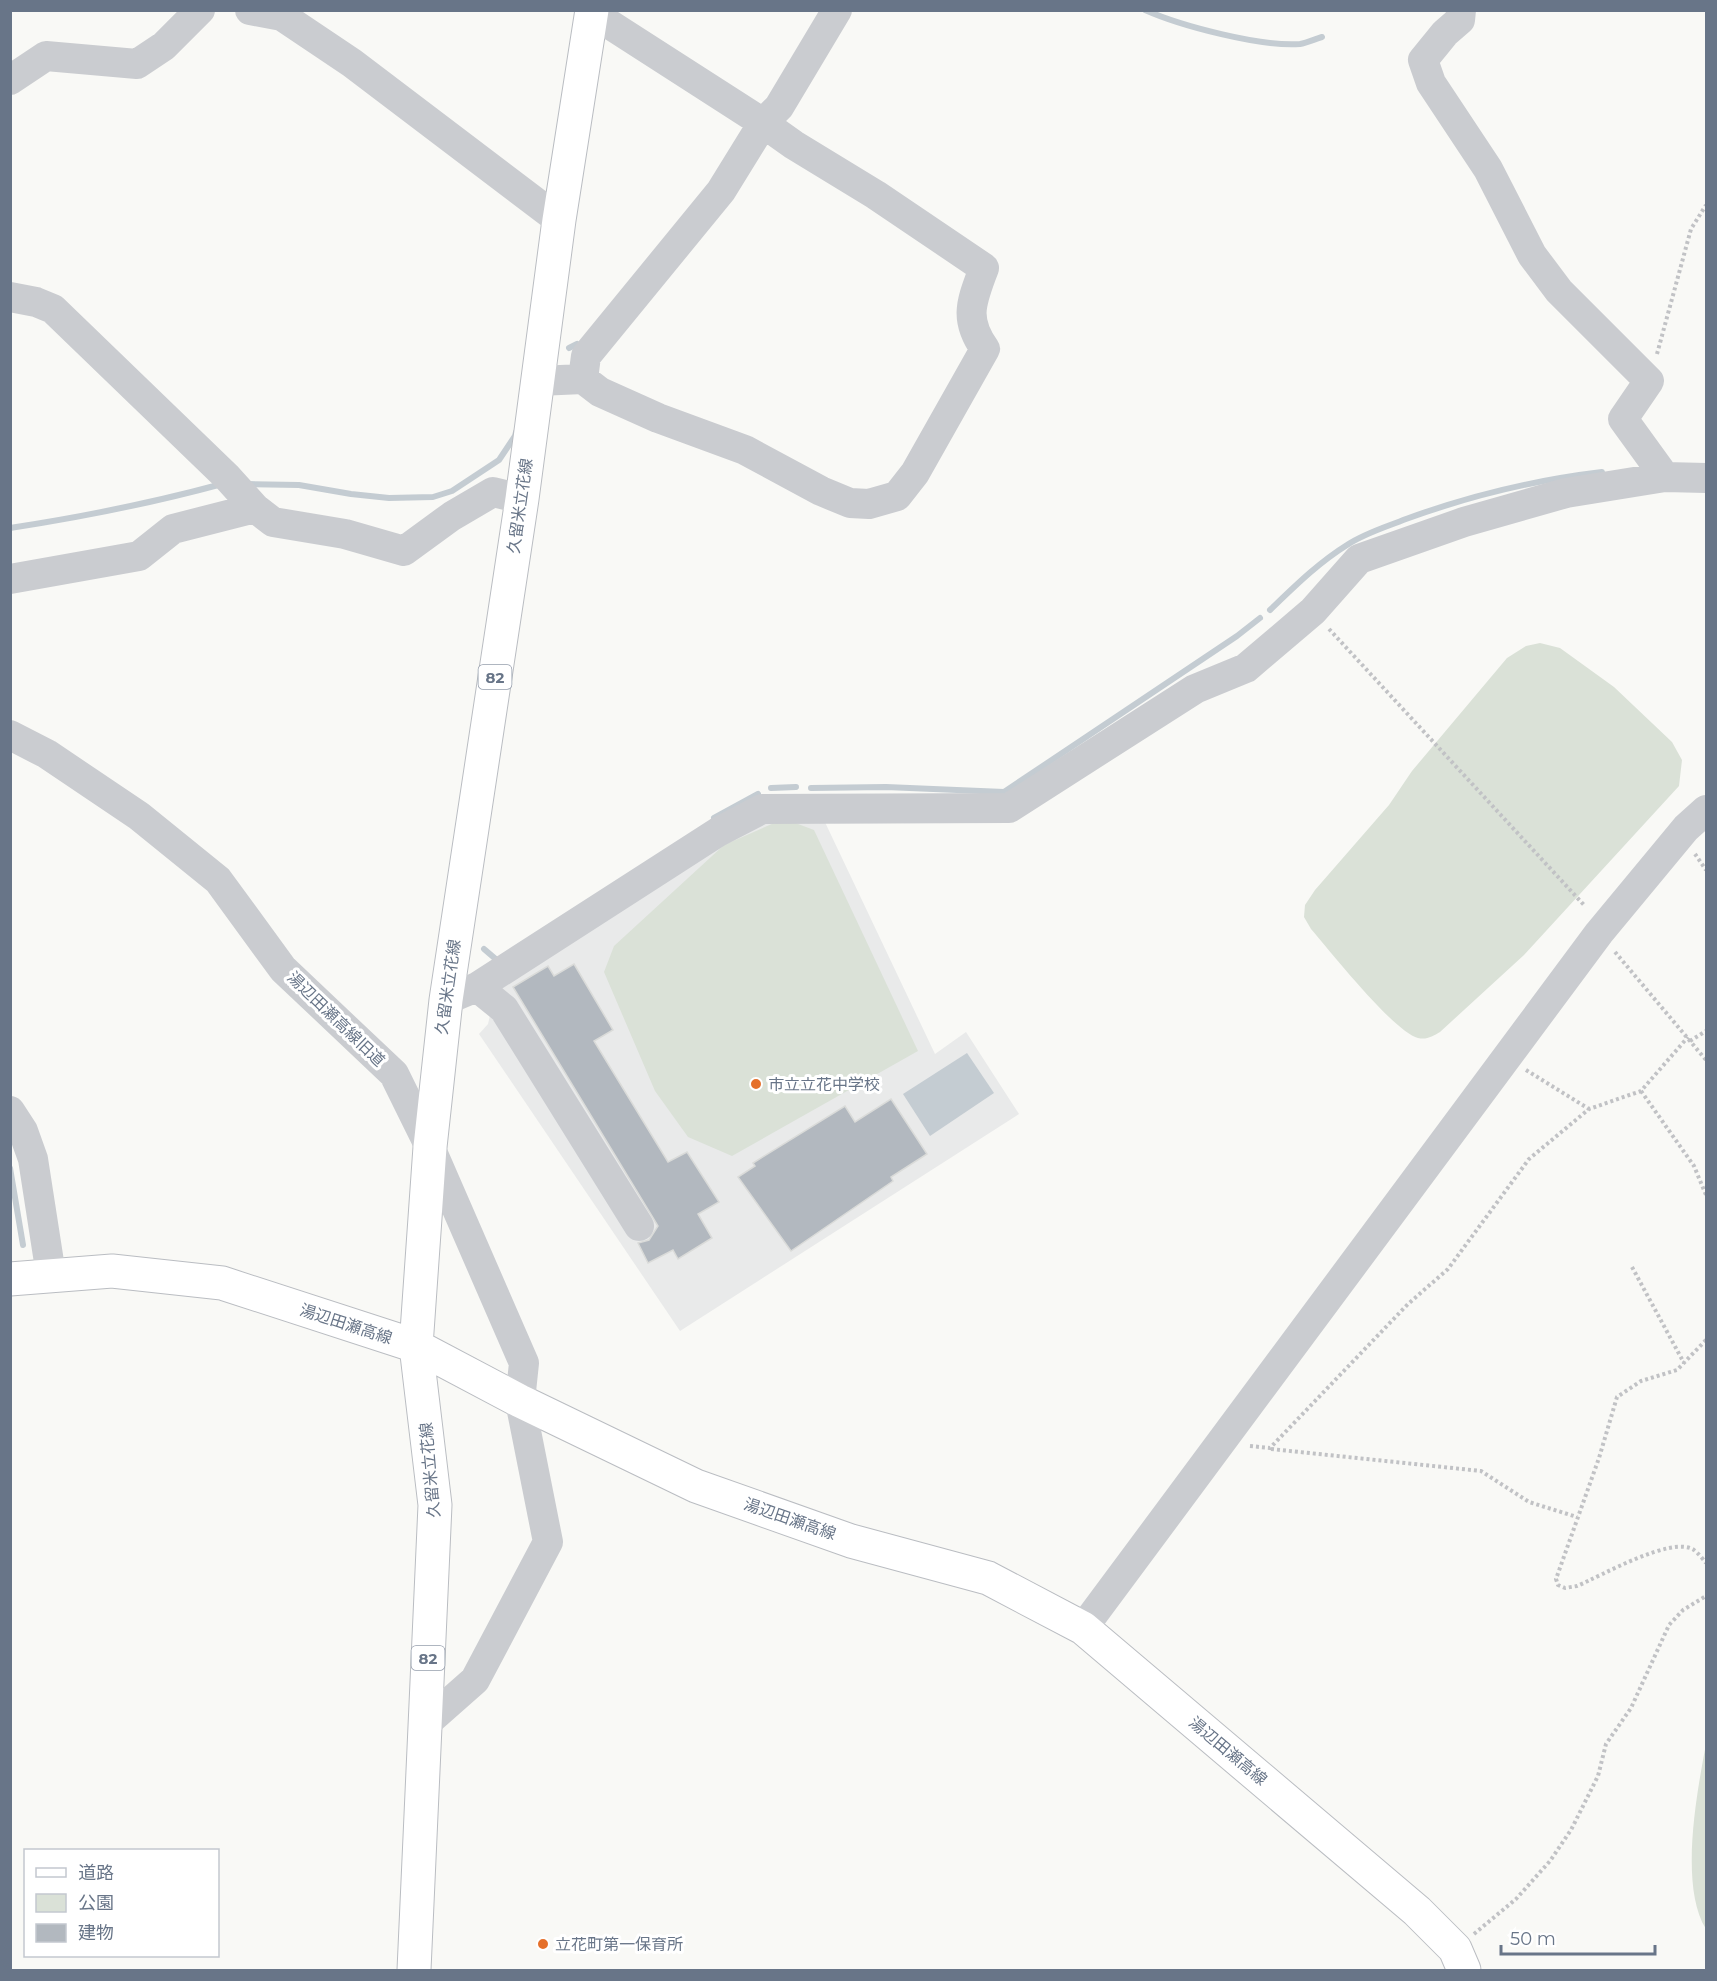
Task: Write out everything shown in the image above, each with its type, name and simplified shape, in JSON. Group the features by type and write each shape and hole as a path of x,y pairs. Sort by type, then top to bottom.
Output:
{"main road":[{"name":"久留米立花線","path":"414,1971 435,1505 416,1346 430,1147 446,1000 522,498 559,220 592,12"},
{"name":"湯辺田瀬高線","path":"10,1279 112,1271 222,1283 416,1346 520,1401 696,1486 851,1541 988,1578 1083,1628 1417,1911 1460,1960"}],"street":[{"path":"10,80 45,56 136,64 164,46 200,10"},
{"path":"250,10 284,13 559,220"},
{"path":"583,379 586,356 721,191 763,123 779,107 837,10"},
{"path":"1461,10 1460,20 1444,33 1423,60 1431,83 1488,169 1532,255 1559,291 1649,381 1623,419 1665,477"},
{"path":"538,381 583,379 600,392 658,418 745,450 822,491 850,503 868,504 897,496 915,473 985,349 975,334 971,303 984,268 876,195 794,145 592,12"},
{"path":"10,297 36,302 53,309 255,508 273,522 345,534 404,551 452,516 493,492 522,498"},
{"path":"446,1000 477,987 718,832 762,809 1009,808 1195,689 1246,668 1312,610 1359,559 1464,522 1566,494 1665,477 1707,478"},
{"path":"10,579 139,556 173,529 255,508"},
{"name":"湯辺田瀬高線旧道","path":"10,735 47,754 130,810 218,880 283,969 394,1074 430,1147 524,1364 520,1401 548,1542 475,1680 424,1725"},
{"path":"1083,1628 1599,933 1686,828 1707,810"},
{"path":"477,987 504,1009 639,1226"},
{"path":"10,1111 23,1131 33,1159 51,1275"}],"path":[{"path":"1649,381 1691,228 1707,205"},
{"path":"1312,610 1584,905"},
{"path":"1692,850 1707,870"},
{"path":"1599,933 1707,1060"},
{"path":"1270,1448 1408,1304 1448,1269 1529,1159 1589,1109 1641,1091 1689,1039 1707,1031"},
{"path":"1526,1070 1589,1109"},
{"path":"1641,1091 1694,1166 1707,1195"},
{"path":"1632,1268 1684,1363"},
{"path":"1707,1340 1677,1370 1641,1381 1617,1397 1599,1458 1556,1579 1558,1585 1565,1588 1577,1586 1660,1548 1678,1545 1693,1549 1707,1563"},
{"path":"1243,1445 1481,1471 1528,1502 1577,1517"},
{"path":"1460,1960 1550,1861 1575,1821 1598,1776 1606,1744 1631,1708 1669,1625 1683,1610 1707,1596"}],"shaded area":[{"name":"市立立花中学校","path":"758,816 823,818 935,1054 966,1032 1019,1114 680,1331 479,1034 488,1024 499,976"},
{"path":"967,1053 994,1093 930,1136 903,1094"}],"green space":[{"path":"1540,643 1560,648 1614,687 1672,742 1682,760 1679,786 1524,955 1440,1032 1427,1038 1418,1038 1394,1022 1347,972 1311,929 1304,917 1305,905 1315,890 1389,805 1412,771 1507,658 1526,646"},
{"path":"790,821 814,830 918,1051 732,1156 688,1137 655,1091 604,972 614,946 724,845 774,823"},
{"path":"1706,1744 1706,1929 1698,1911 1693,1889 1692,1838"}],"building":[{"path":"574,964 613,1030 594,1041 668,1162 687,1152 719,1202 698,1214 712,1238 678,1259 673,1250 648,1263 638,1243 649,1240 658,1226 513,987 548,966 554,976"},
{"path":"891,1099 927,1154 891,1177 893,1181 791,1251 738,1177 755,1166 753,1163 845,1106 855,1122"}],"waterway":[{"path":"1145,10 1200,29 1243,39 1300,44 1322,37"},
{"path":"569,348 577,344"},
{"path":"247,484 299,485 389,498 433,497 452,491 499,460 516,432"},
{"path":"1270,610 1336,552 1376,530 1478,496 1552,479 1602,472"},
{"path":"10,528 117,509 222,484"},
{"path":"811,788 886,787 1004,792 1237,636 1260,618"},
{"path":"771,788 796,787"},
{"path":"714,818 758,794"},
{"path":"484,949 498,961 500,960"},
{"path":"10,1168 23,1245"}],"place":[{"name":"市立立花中学校","path":"756,1084"},
{"name":"立花町第一保育所","path":"543,1944"}]}
